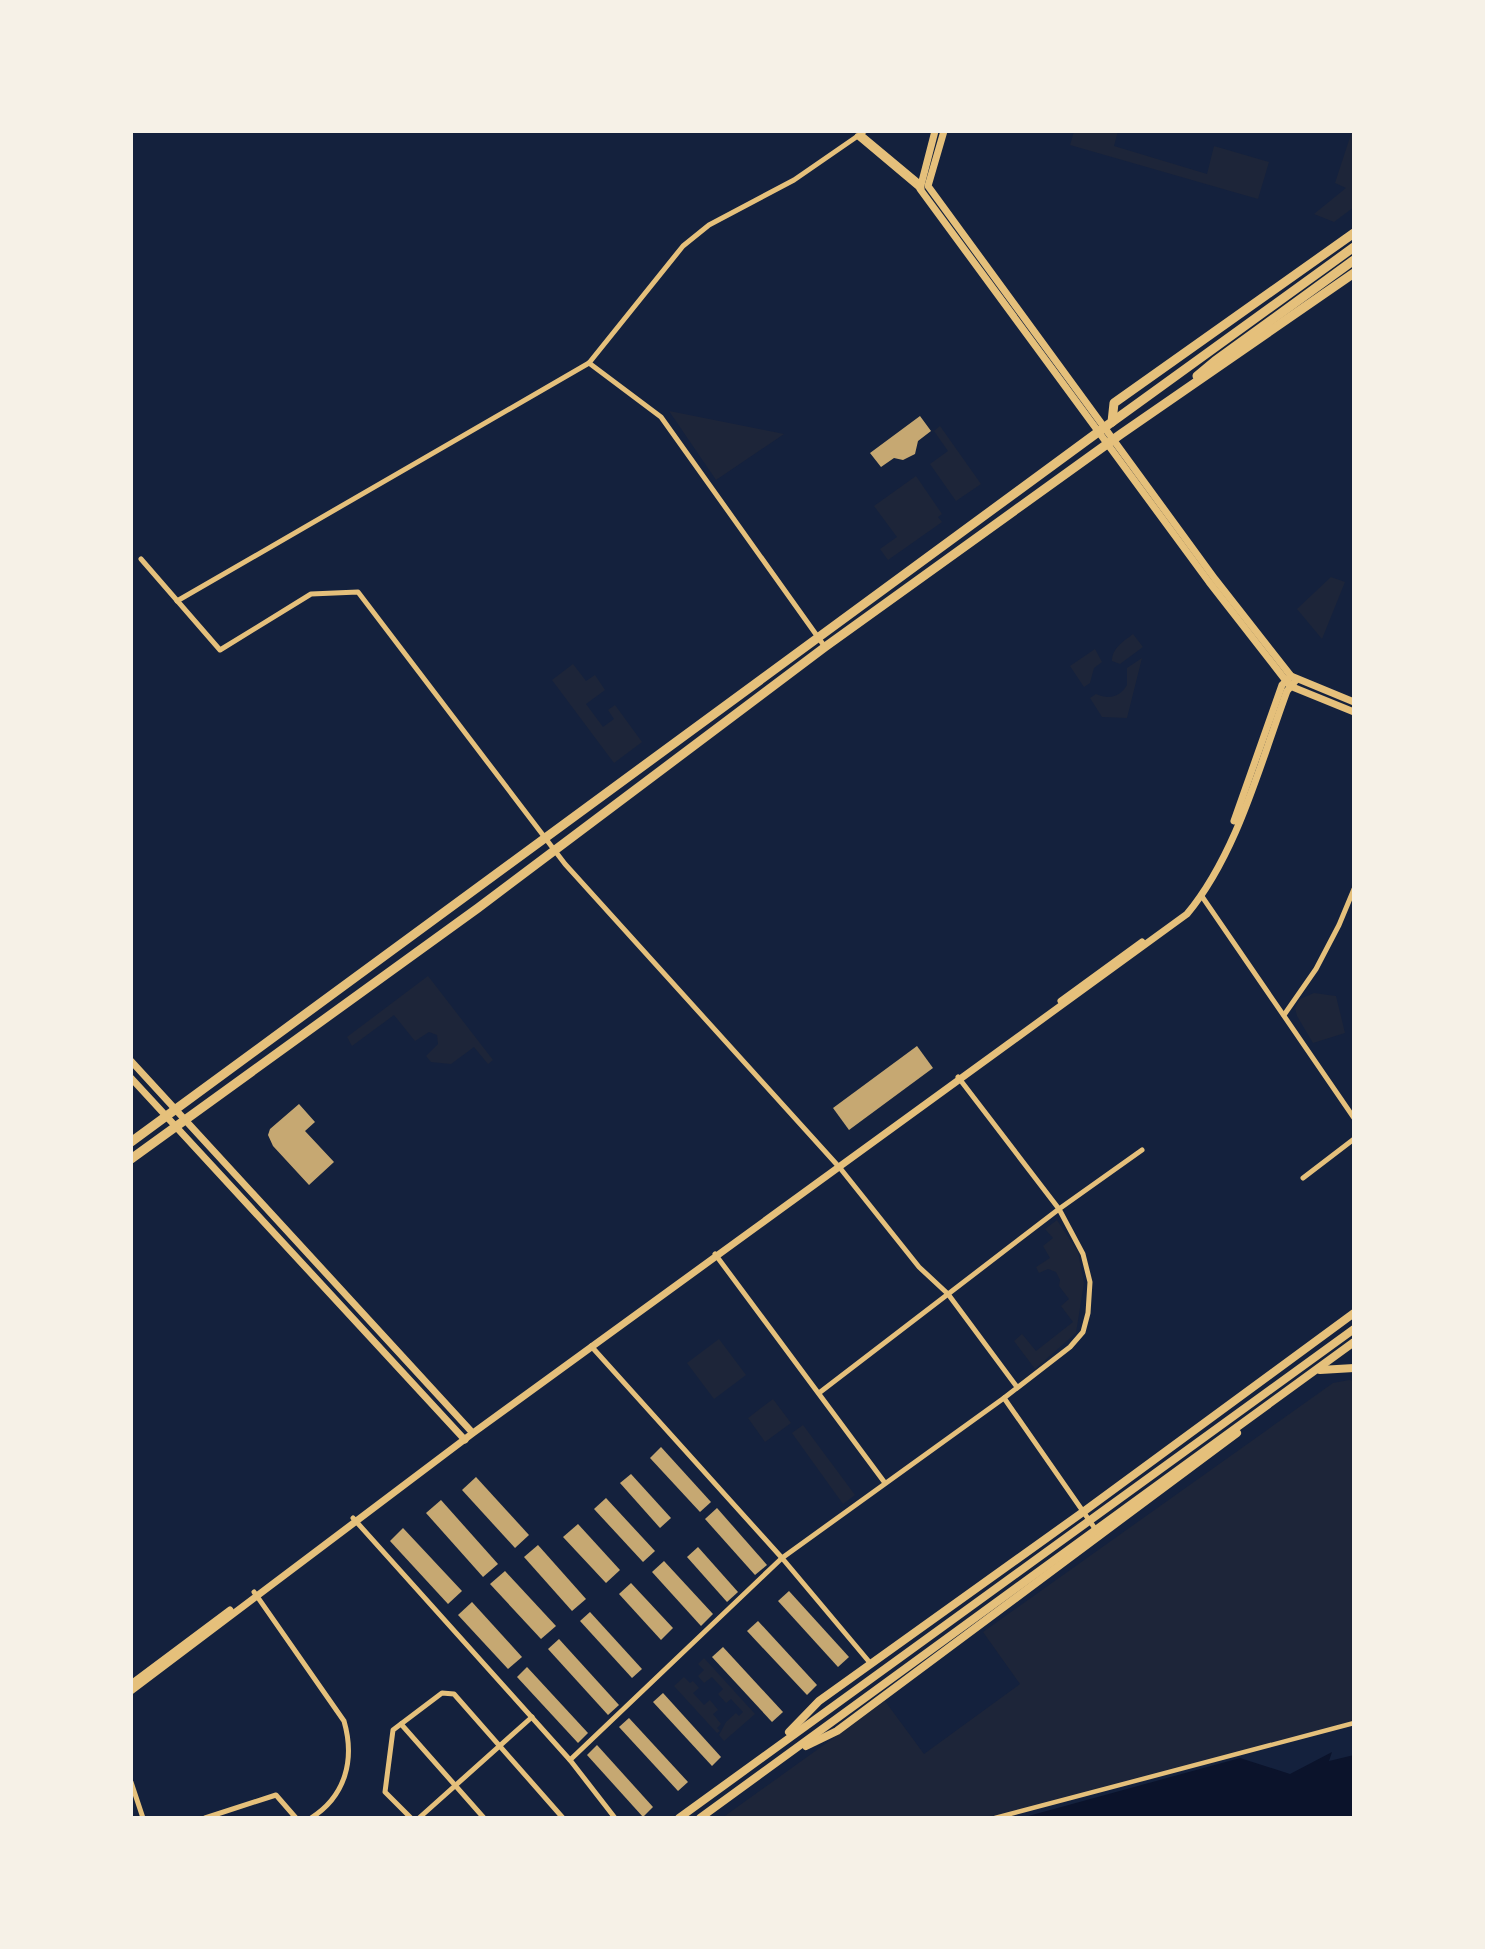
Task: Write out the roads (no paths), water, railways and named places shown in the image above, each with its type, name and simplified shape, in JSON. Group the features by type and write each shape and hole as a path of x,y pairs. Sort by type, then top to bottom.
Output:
{"main road":[{"path":"1105,427 1114,403 1354,233"},
{"path":"131,1142 1354,247"},
{"path":"1167,403 1215,361 1354,260"},
{"path":"131,1159 554,850 825,647 1354,272"},
{"path":"776,1746 819,1701 1354,1313"},
{"path":"679,1818 1354,1329"},
{"path":"784,1756 837,1731 1354,1342"},
{"path":"700,1818 1354,1342"},
{"path":"1320,1370 1354,1368"}],"street":[{"path":"923,186 935,131"},
{"path":"923,186 944,131"},
{"path":"177,601 589,363 683,246 709,225 794,180 861,134 923,186 1105,427 1111,442 1209,582 1291,681 1354,712"},
{"path":"589,363 661,417 825,647"},
{"path":"141,559 220,650 311,594 358,592 545,840 839,1166 919,1268 948,1294 1017,1388"},
{"path":"131,1684 463,1438 1187,914 1224,847 1282,685 1291,681 1354,702"},
{"path":"1284,1015 1316,969 1354,889"},
{"path":"1200,894 1354,1118"},
{"path":"131,1061 472,1432"},
{"path":"131,1078 463,1438"},
{"path":"570,1760 782,1558 1017,1388 1070,1347 1083,1332 1090,1282 1083,1254 1059,1209 960,1079"},
{"path":"1303,1178 1354,1139"},
{"path":"819,1393 1059,1209 1142,1150"},
{"path":"716,1256 886,1483"},
{"path":"591,1346 782,1558 871,1664"},
{"path":"1003,1398 1098,1534"},
{"path":"355,1519 570,1760 615,1818"},
{"path":"131,1691 255,1594"},
{"path":"255,1594 344,1721 349,1738 350,1760 342,1782 331,1800 311,1818"},
{"path":"411,1818 386,1792 393,1730 442,1693 454,1694 563,1818"},
{"path":"419,1818 531,1717"},
{"path":"995,1818 1354,1723"},
{"path":"401,1724 484,1818"},
{"path":"131,1782 143,1818"},
{"path":"205,1818 276,1795 296,1818"}]}
